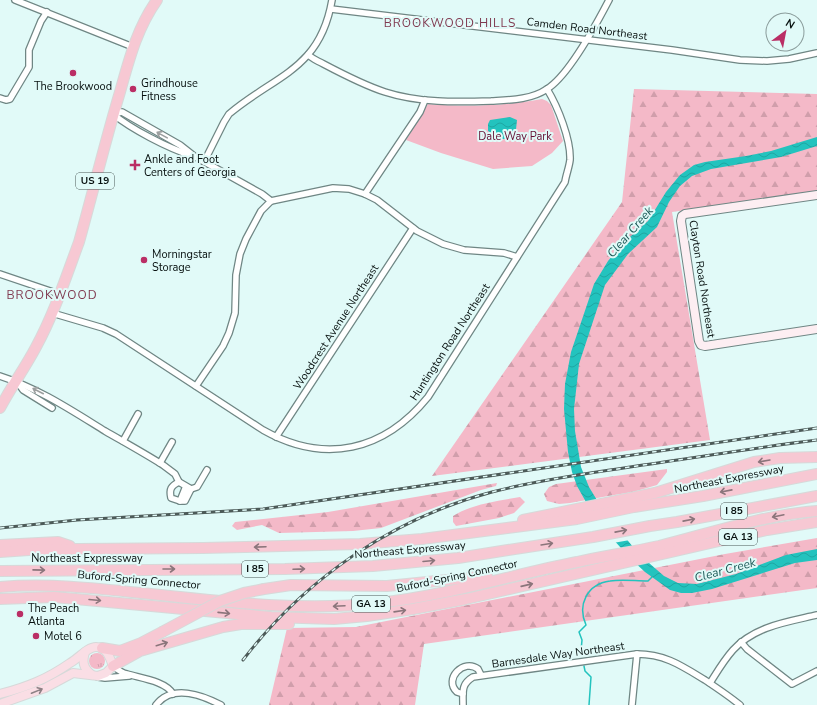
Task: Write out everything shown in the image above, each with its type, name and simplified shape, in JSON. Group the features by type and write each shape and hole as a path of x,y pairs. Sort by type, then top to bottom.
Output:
{"highway":[{"name":"US 19","path":"0,408 17,383 36,348 80,242 104,147 133,47 142,25 157,0"},
{"path":"631,503 740,466 760,461 791,457 817,457"},
{"name":"Northeast Expressway","path":"0,552 78,549 203,548 360,544 422,539 508,528 631,503 690,498 817,474"},
{"name":"Northeast Expressway","path":"0,570 285,569 373,566 458,558 592,537 817,496"},
{"name":"Buford-Spring Connector","path":"0,599 54,596 271,617 334,618 367,616 466,599 658,550 782,515 817,511"},
{"name":"Buford-Spring Connector","path":"658,550 817,522"},
{"path":"0,545 58,542 78,549"},
{"name":"Buford-Spring Connector","path":"0,587 27,585 71,586 279,605 329,607 401,600 577,562 611,561"},
{"path":"102,648 120,651 141,643 220,601 244,593 264,589 291,585 387,586 415,584 556,567"},
{"path":"113,666 140,651 223,627 241,624 307,624 334,618"}],"main road":[{"path":"0,694 38,682 72,663 85,652 95,647 102,648 108,654 113,666 106,673 94,676 73,672 45,688 0,704"},
{"path":"85,652 83,664 87,671 94,676"}],"street":[{"path":"15,0 133,47"},
{"path":"204,162 229,114 289,73 308,55 322,34 331,9 332,0"},
{"path":"308,55 375,88 399,96 425,100 464,102 506,100 532,96 547,89 560,78 586,39 609,0"},
{"name":"Camden Road Northeast","path":"331,9 586,39 754,61 789,59 817,53"},
{"path":"0,98 6,100 10,99 29,67 29,50 41,21 47,12"},
{"name":"Huntington Road Northeast","path":"52,312 103,328 116,334 276,437 290,443 322,449 339,449 372,441 401,425 416,411 428,396 565,182 570,158 569,144 554,102 547,89"},
{"path":"365,194 420,112 425,100"},
{"path":"113,114 178,151 194,156 272,201"},
{"path":"196,386 223,346 229,333 235,313 236,275 240,254 261,211 272,201 333,188 349,189 377,200 413,228 432,240 453,248 475,252 504,253 517,257"},
{"name":"Clayton Road Northeast","path":"817,195 685,214 682,216 681,221 699,341 701,344 705,346 817,329"},
{"name":"Woodcrest Avenue Northeast","path":"276,437 413,228"},
{"path":"0,274 59,294"},
{"path":"0,376 26,385 56,400 160,463 175,474 179,482 188,488 197,487 207,470"},
{"path":"17,383 23,390 52,408"},
{"path":"123,441 138,414"},
{"path":"160,463 172,442"},
{"path":"179,482 172,486 170,491 171,498 180,501 188,488"},
{"path":"710,683 726,658 741,642 756,632 771,626 817,615"},
{"path":"741,642 747,649 792,684 817,671"},
{"path":"632,705 637,654"},
{"name":"Barnesdale Way Northeast","path":"463,705 464,686 468,680 473,677 637,654 654,655 670,660 710,683 740,705"},
{"path":"126,658 125,665 127,670 138,676"},
{"path":"113,666 122,672 154,681 171,689 173,694"},
{"name":"Barnesdale Way Northeast","path":"463,694 456,692 452,687 453,678 457,671 464,666 472,666 478,669 481,675"},
{"path":"94,676 105,678 138,676"},
{"path":"156,705 165,697 173,694 188,693 221,705"}],"green space":[{"path":"634,89 817,94 817,192 672,212 710,440 432,476 622,202"},
{"name":"Dale Way Park","path":"542,99 551,105 563,141 552,153 532,166 493,169 441,153 406,140 428,104 485,105"},
{"path":"667,469 667,472 657,485 633,492 559,504 547,501 544,494 549,487 556,484"},
{"path":"497,483 496,486 481,490 381,528 353,531 279,533 262,525 237,530 232,526 235,522 328,512"},
{"path":"520,497 525,502 514,513 499,518 456,526 453,522 453,516 468,509"},
{"path":"817,538 817,588 424,644 415,705 269,705 287,628 356,627 725,554"},
{"path":"97,653 103,655 105,661 103,667 97,669 91,667 89,661 91,655"}],"water":[{"path":"510,117 517,120 515,139 502,139 488,131 488,124 490,120"},
{"path":"817,137 817,146 781,157 711,169 692,176 680,186 669,202 657,227 628,254 605,285 579,364 574,409 575,431 581,467 589,487 603,510 633,547 664,576 678,583 697,584 736,574 786,555 817,549 817,560 795,563 712,589 692,593 681,593 670,590 645,572 611,537 586,502 577,486 572,472 568,452 564,409 565,384 571,352 594,284 608,261 622,244 648,221 666,192 680,175 694,165 771,151"}],"pier":[{"path":"584,503 605,509 630,540 613,543"}],"waterway":[{"path":"581,651 582,640 579,632 586,625 583,610 586,597 590,591 595,586 610,581 648,581 652,577"},
{"path":"584,666 585,671 591,677 589,705"}],"railway":[{"path":"0,528 77,520 263,509 817,428"},
{"path":"243,660 267,631 294,603 323,578 354,555 386,535 455,503 511,487 549,480 817,440"}],"place":[{"name":"The Brookwood","path":"73,73"},
{"name":"Grindhouse Fitness","path":"133,89"},
{"name":"Ankle and Foot Centers of Georgia","path":"135,165"},
{"name":"Morningstar Storage","path":"144,260"},
{"name":"The Peach Atlanta","path":"20,614"},
{"name":"Motel 6","path":"36,636"}],"district":[{"name":"BROOKWOOD HILLS","path":"450,23"},
{"name":"BROOKWOOD","path":"52,295"}],"water label":[{"name":"Clear Creek","path":"630,232"},
{"name":"Clear Creek","path":"725,570"}]}
